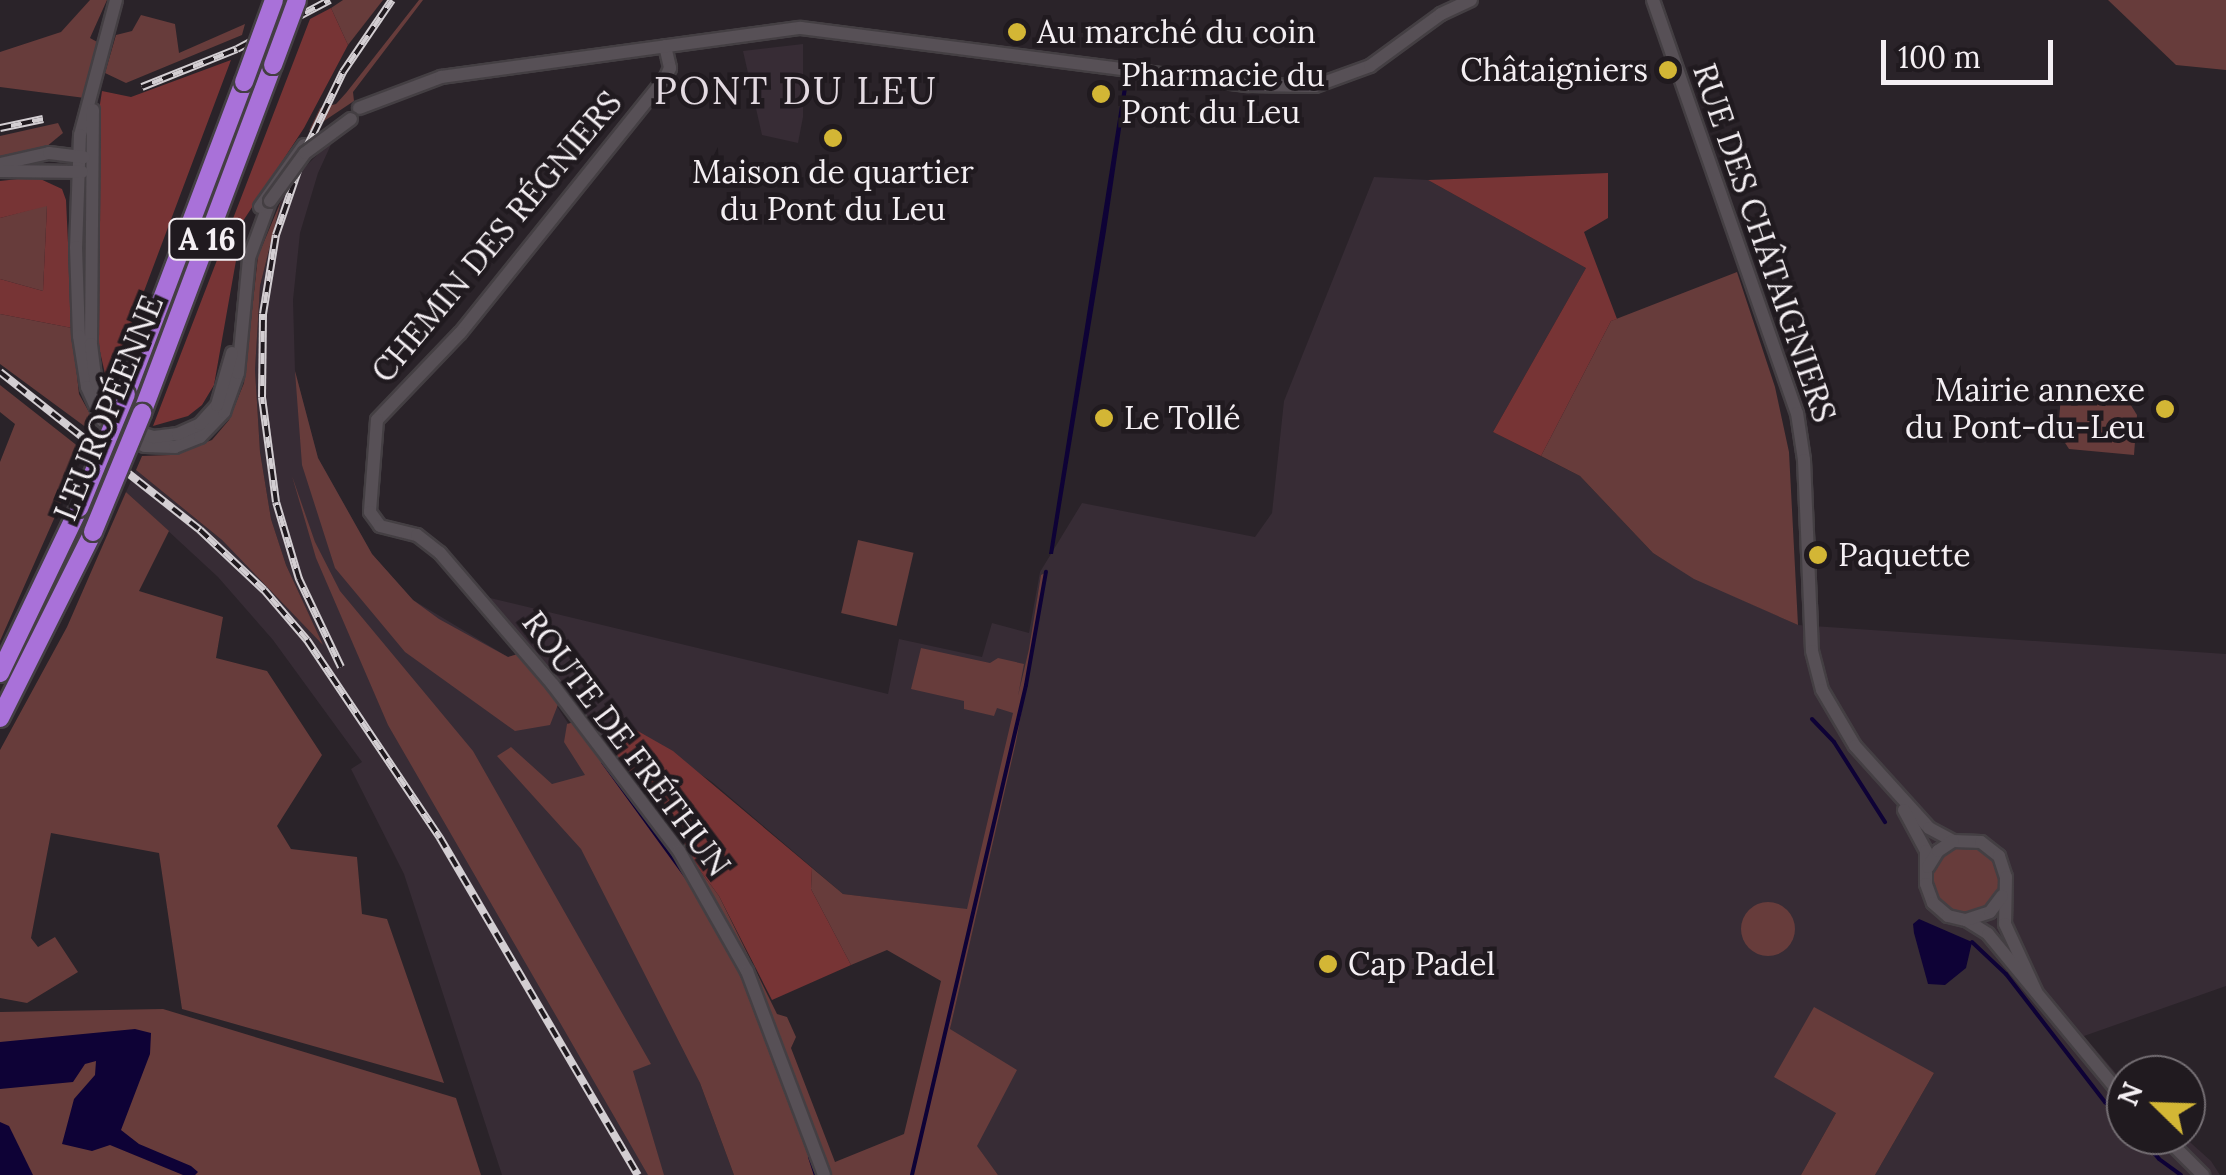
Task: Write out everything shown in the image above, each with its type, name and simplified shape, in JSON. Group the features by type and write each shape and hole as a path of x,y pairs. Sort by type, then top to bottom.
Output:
{"highway":[{"name":"L'EUROPÉENNE","path":"0,673 79,508 126,394 274,0"},
{"name":"L'EUROPÉENNE","path":"0,718 94,532 298,0"}],"street":[{"path":"116,0 78,154 77,298 87,387 107,425 146,446 192,442 214,426 229,403 238,372 249,258 270,201 305,153 355,113"},
{"name":"CHEMIN DES RÉGNIERS","path":"355,113 415,84 779,29 821,28 1228,82 1302,87 1336,81 1370,66 1442,14 1471,0"},
{"name":"RUE DES CHÂTAIGNIERS","path":"1652,0 1794,400 1804,450 1812,651 1818,681 1838,723 1887,785 1920,837 1928,867 1926,884 1933,903 1948,916 1966,920 1988,934 2106,1080"},
{"path":"106,39 94,102 90,163 95,378 118,420 134,431 162,437 194,428 220,398 230,364 247,242 267,194 295,155 324,128 355,113"},
{"name":"CHEMIN DES RÉGNIERS","path":"418,535 380,526 370,512 376,424 460,333 666,77 670,68 666,46"},
{"path":"0,168 40,154 78,154 90,163"},
{"path":"0,168 76,173 90,163"},
{"name":"ROUTE DE FRÉTHUN","path":"418,535 440,553 524,649 694,875 758,995 824,1175"},
{"name":"RUE DES CHÂTAIGNIERS","path":"1887,785 1930,828 1953,842 1976,840 1995,852 2005,872 2002,896 2007,930 2036,992"},
{"path":"1928,867 1938,851 1953,842"},
{"path":"1966,920 1990,912 2002,896"},
{"path":"2182,1155 2202,1175"}],"shaded area":[{"path":"90,0 107,0 90,38 99,43 85,98 0,87 0,52 61,32"},
{"path":"343,0 383,0 348,45 331,8"},
{"path":"419,0 423,0 353,92 354,101 309,131 320,108 336,104"},
{"path":"2108,0 2226,0 2226,70 2176,65"},
{"path":"331,8 348,45 304,128 243,221 214,385 202,405 188,416 153,426 310,19"},
{"path":"141,15 175,24 179,53 245,24 242,35 126,83 105,73 116,35 132,31"},
{"path":"803,44 803,117 798,143 762,135 743,51"},
{"path":"231,60 108,387 94,325 98,117 102,91 131,97"},
{"path":"1124,81 1128,81 1106,231 1053,554 1049,554"},
{"path":"58,123 63,133 46,147 0,158 0,136"},
{"path":"334,138 318,173 300,233 293,300 295,371 318,458 372,554 413,600 508,657 520,653 480,609 490,598 888,694 899,639 982,657 992,623 1029,633 1040,572 1082,503 1255,537 1272,513 1284,401 1374,177 1428,180 1586,268 1493,432 1580,476 1653,553 1694,578 1798,625 2226,654 2226,986 2084,1036 2106,1062 2106,1155 2204,1155 2220,1175 1875,1175 1934,1073 1836,1113 1801,1175 998,1175 977,1147 950,1030 962,909 843,894 712,782 630,726 601,756 532,668 647,844 660,998 700,1083 734,1175 502,1175 404,874 351,769 362,762 273,640 218,577 126,492 136,470 222,540 321,642 286,565 271,519 260,452 255,370 260,286 282,197 299,173"},
{"path":"1608,173 1608,218 1584,232 1617,319 1611,321 1541,456 1493,432 1586,268 1428,180"},
{"path":"36,177 62,189 66,200 72,328 0,314 0,279 43,291 47,206 0,218 0,181"},
{"path":"281,201 260,286 255,370 260,452 271,519 286,565 323,645 222,540 136,470 142,456 171,455 212,440 229,420 244,383 258,256"},
{"path":"47,205 43,291 0,279 0,218"},
{"path":"1737,272 1775,387 1789,452 1798,625 1694,579 1653,553 1580,476 1541,456 1611,321"},
{"path":"0,314 72,328 79,394 95,423 91,431 0,364"},
{"path":"295,371 318,458 372,554 413,600 439,619 508,657 521,653 559,702 550,725 515,731 405,652 335,568 302,465"},
{"path":"0,385 84,451 0,641 0,462 15,424 0,412"},
{"path":"2061,396 2129,402 2137,415 2134,455 2069,449 2058,432"},
{"path":"292,476 315,542 340,591 473,751 651,1064 633,1071 664,1175 648,1175 388,725 316,558"},
{"path":"126,492 169,531 139,591 223,617 216,658 267,671 322,755 277,826 291,849 357,857 362,914 387,919 444,1083 182,1009 159,853 51,833 31,938 38,947 55,937 78,972 27,1003 0,998 0,750 67,627"},
{"path":"858,540 914,553 897,626 841,613"},
{"path":"1047,572 1016,742 950,1029 1017,1070 977,1146 998,1175 734,1175 700,1083 581,849 497,756 511,747 552,784 585,775 564,742 567,724 574,722 601,755 609,747 719,896 777,1014 787,1017 796,1037 791,1048 835,1162 904,1134 941,981 887,950 851,965 811,889 812,868 843,894 967,909 1013,713 997,708 994,716 964,709 964,701 911,689 921,648 990,663 998,658 1024,664 1018,696 1041,575"},
{"path":"629,726 673,751 812,868 811,889 851,965 772,1000 719,896 609,747"},
{"path":"1966,846 1990,856 2000,880 1990,904 1966,914 1942,904 1932,880 1942,856"},
{"path":"1768,902 1787,910 1795,929 1787,948 1768,956 1749,948 1741,929 1749,910"},
{"path":"1919,919 1972,942 1966,968 1945,985 1928,984 1914,933 1913,924"},
{"path":"1814,1007 1934,1073 1875,1175 1801,1175 1836,1113 1774,1077"},
{"path":"163,1009 456,1098 481,1175 0,1175 0,1012"},
{"path":"135,1029 151,1033 150,1054 121,1130 139,1144 191,1166 198,1172 195,1175 183,1175 110,1145 92,1151 62,1144 74,1099 95,1075 96,1061 85,1064 73,1082 0,1089 0,1042"},
{"path":"0,1122 9,1126 33,1175 0,1175"}],"waterway":[{"path":"912,1175 1026,685 1046,572"},
{"path":"1812,719 1834,742 1885,822"},
{"path":"603,762 688,879"},
{"path":"1972,942 2006,974 2106,1103"},
{"path":"2156,1155 2181,1175"},
{"path":"810,1157 816,1175"}],"railway":[{"path":"142,87 237,49 330,0"},
{"path":"341,667 299,579 276,502 262,397 263,314 276,235 304,153 343,72 392,0"},
{"path":"0,128 43,119"},
{"path":"0,372 200,530 264,590 307,640 440,838 638,1175"}],"place":[{"name":"Au marché du coin","path":"1017,32"},
{"name":"Châtaigniers","path":"1668,70"},
{"name":"Pharmacie du Pont du Leu","path":"1101,94"},
{"name":"Maison de quartier du Pont du Leu","path":"833,138"},
{"name":"Mairie annexe du Pont-du-Leu","path":"2165,409"},
{"name":"Le Tollé","path":"1104,418"},
{"name":"Paquette","path":"1818,555"},
{"name":"Cap Padel","path":"1328,964"}],"district":[{"name":"PONT DU LEU","path":"796,91"}]}
